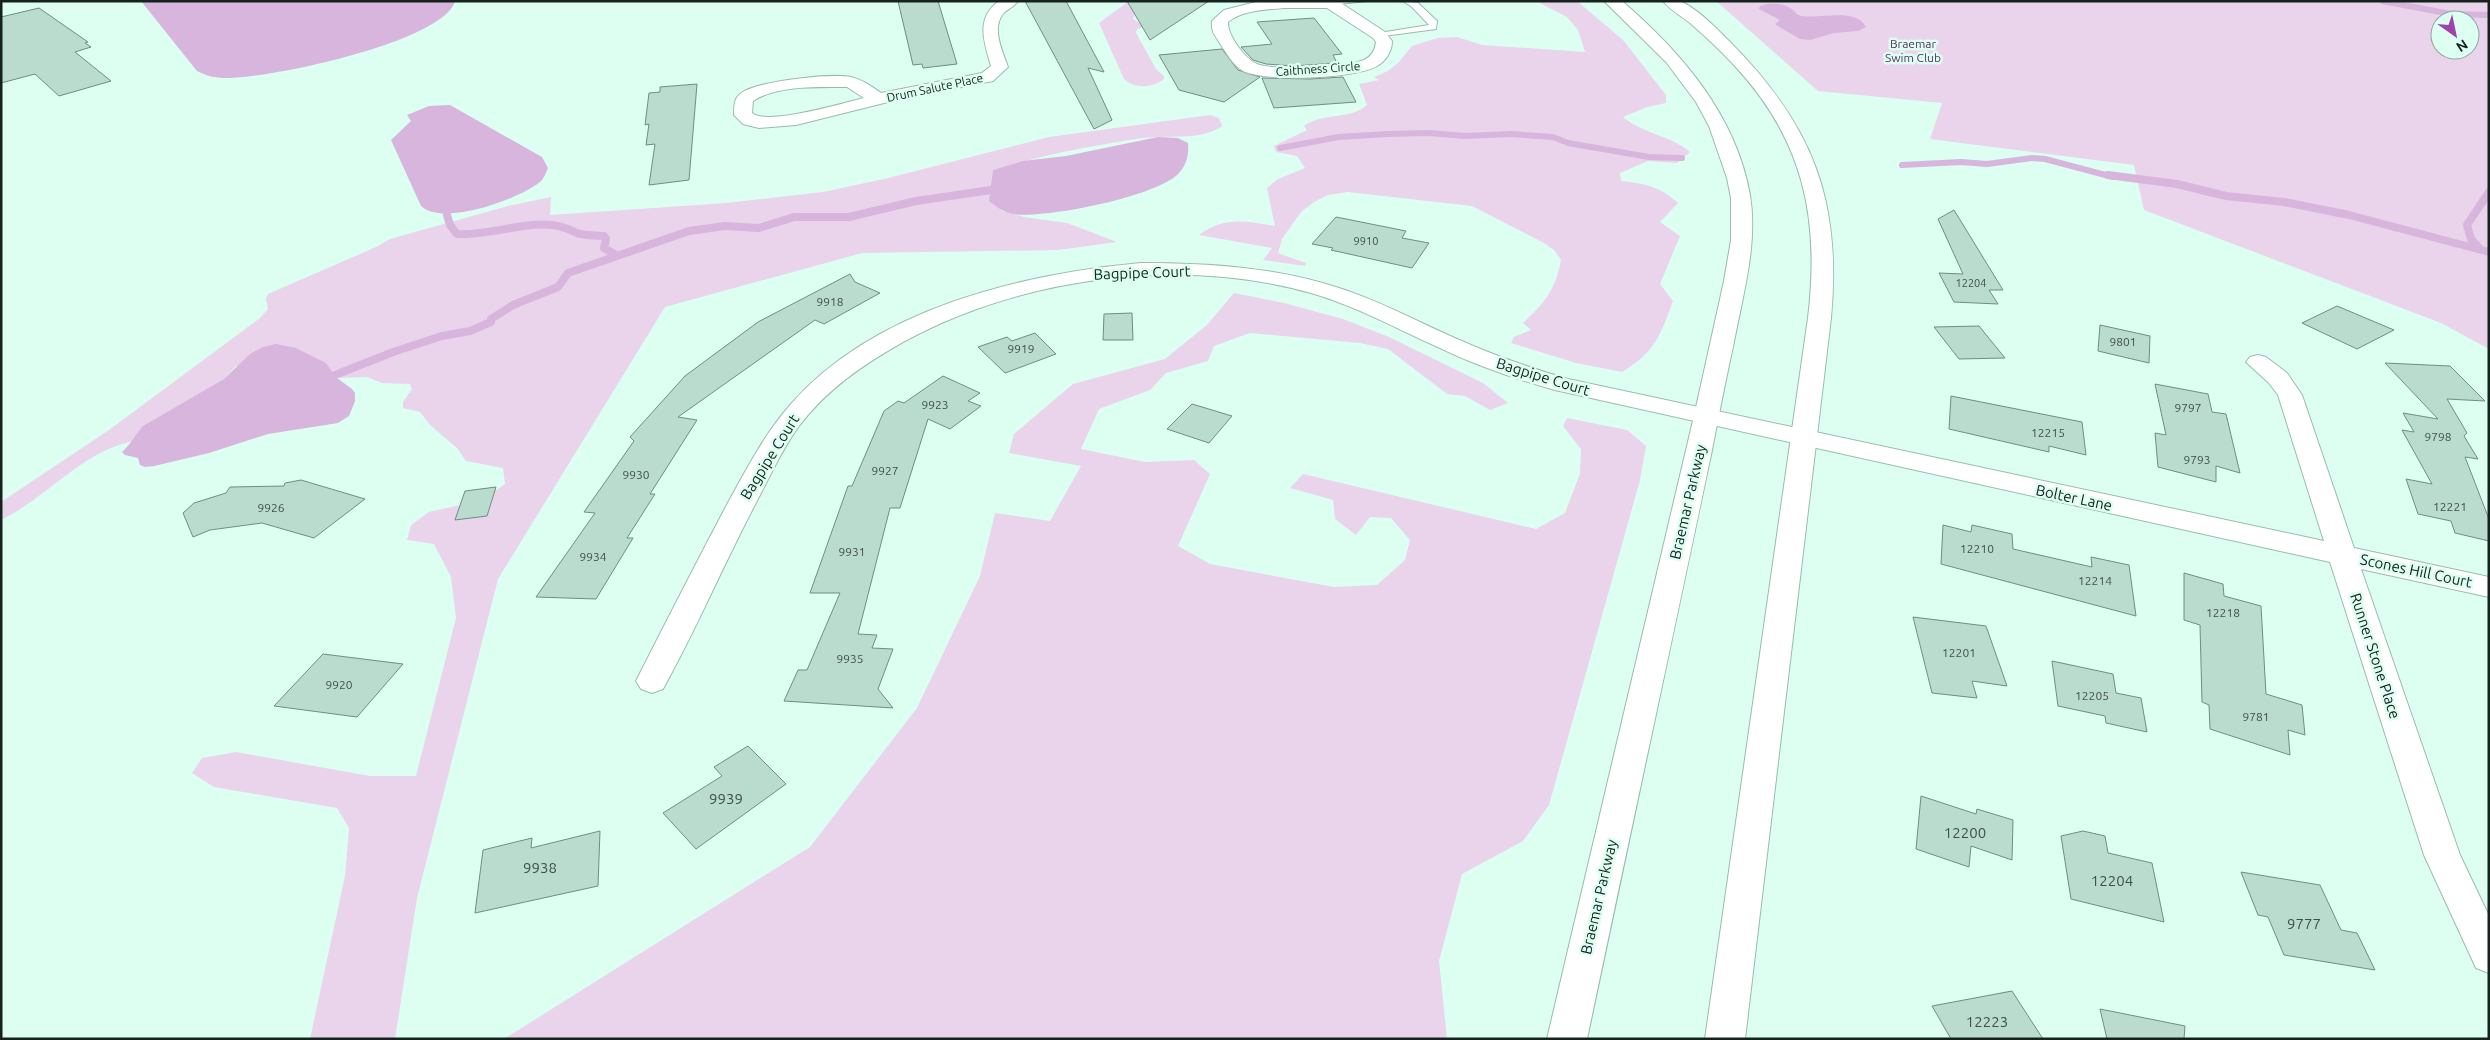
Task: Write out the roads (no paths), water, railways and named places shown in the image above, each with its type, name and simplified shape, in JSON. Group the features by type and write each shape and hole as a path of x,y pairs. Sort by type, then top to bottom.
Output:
{"street":[{"name":"Drum Salute Place","path":"879,100 858,85 848,82 768,88 746,98 743,103 743,115 749,120 759,123 796,120 975,80 995,73 1000,67 988,28 995,12 1010,1"},
{"name":"Braemar Parkway","path":"1567,1039 1739,264 1742,220 1738,180 1729,153 1705,100 1672,56 1645,28 1612,1"},
{"path":"1672,1 1715,35 1766,92 1786,123 1799,148 1815,194 1823,234 1825,269 1805,439 1725,1039"},
{"path":"1327,2 1379,35"},
{"name":"Caithness Circle","path":"1327,2 1241,8 1224,16 1219,23 1219,30 1240,62 1248,66 1281,73 1354,68 1369,64 1384,48 1384,41 1379,35"},
{"name":"Bagpipe Court","path":"652,681 723,537 765,461 791,420 804,405 856,360 891,338 930,319 1012,290 1082,276 1126,271 1214,272 1311,286 1349,298 1395,317 1466,352 1518,372 1564,386 1805,439"},
{"name":"Runner Stone Place","path":"2258,362 2278,378 2290,395 2393,712 2442,855 2489,956"},
{"name":"Bolter Lane","path":"1805,439 2343,556"},
{"name":"Scones Hill Court","path":"2343,556 2489,586"}],"lane":[{"path":"1327,2 1363,1"},
{"path":"1379,35 1433,27 1434,23 1415,5 1407,1"}],"waterway":[{"path":"2382,1 2451,14 2489,15"},
{"path":"1280,148 1339,137 1388,134 1429,133 1465,136 1511,134 1553,137 1568,143 1649,157 1682,158"},
{"path":"1902,165 1961,162 1987,164 2032,158 2045,159 2113,177"},
{"path":"2108,175 2177,184 2226,196 2284,202 2349,215 2489,252"},
{"path":"335,375 396,351 442,336 470,331 491,322 491,319 513,305 558,287 568,273 689,231 725,226 759,228 794,217 849,217 916,201 991,190"},
{"path":"2479,248 2471,239 2467,225 2489,192"},
{"path":"447,215 450,225 457,234 481,233 528,225 556,225 580,234 604,236 606,239 604,248 616,255"}],"park label":[{"name":"Braemar Swim Club","path":"1913,51"}]}
